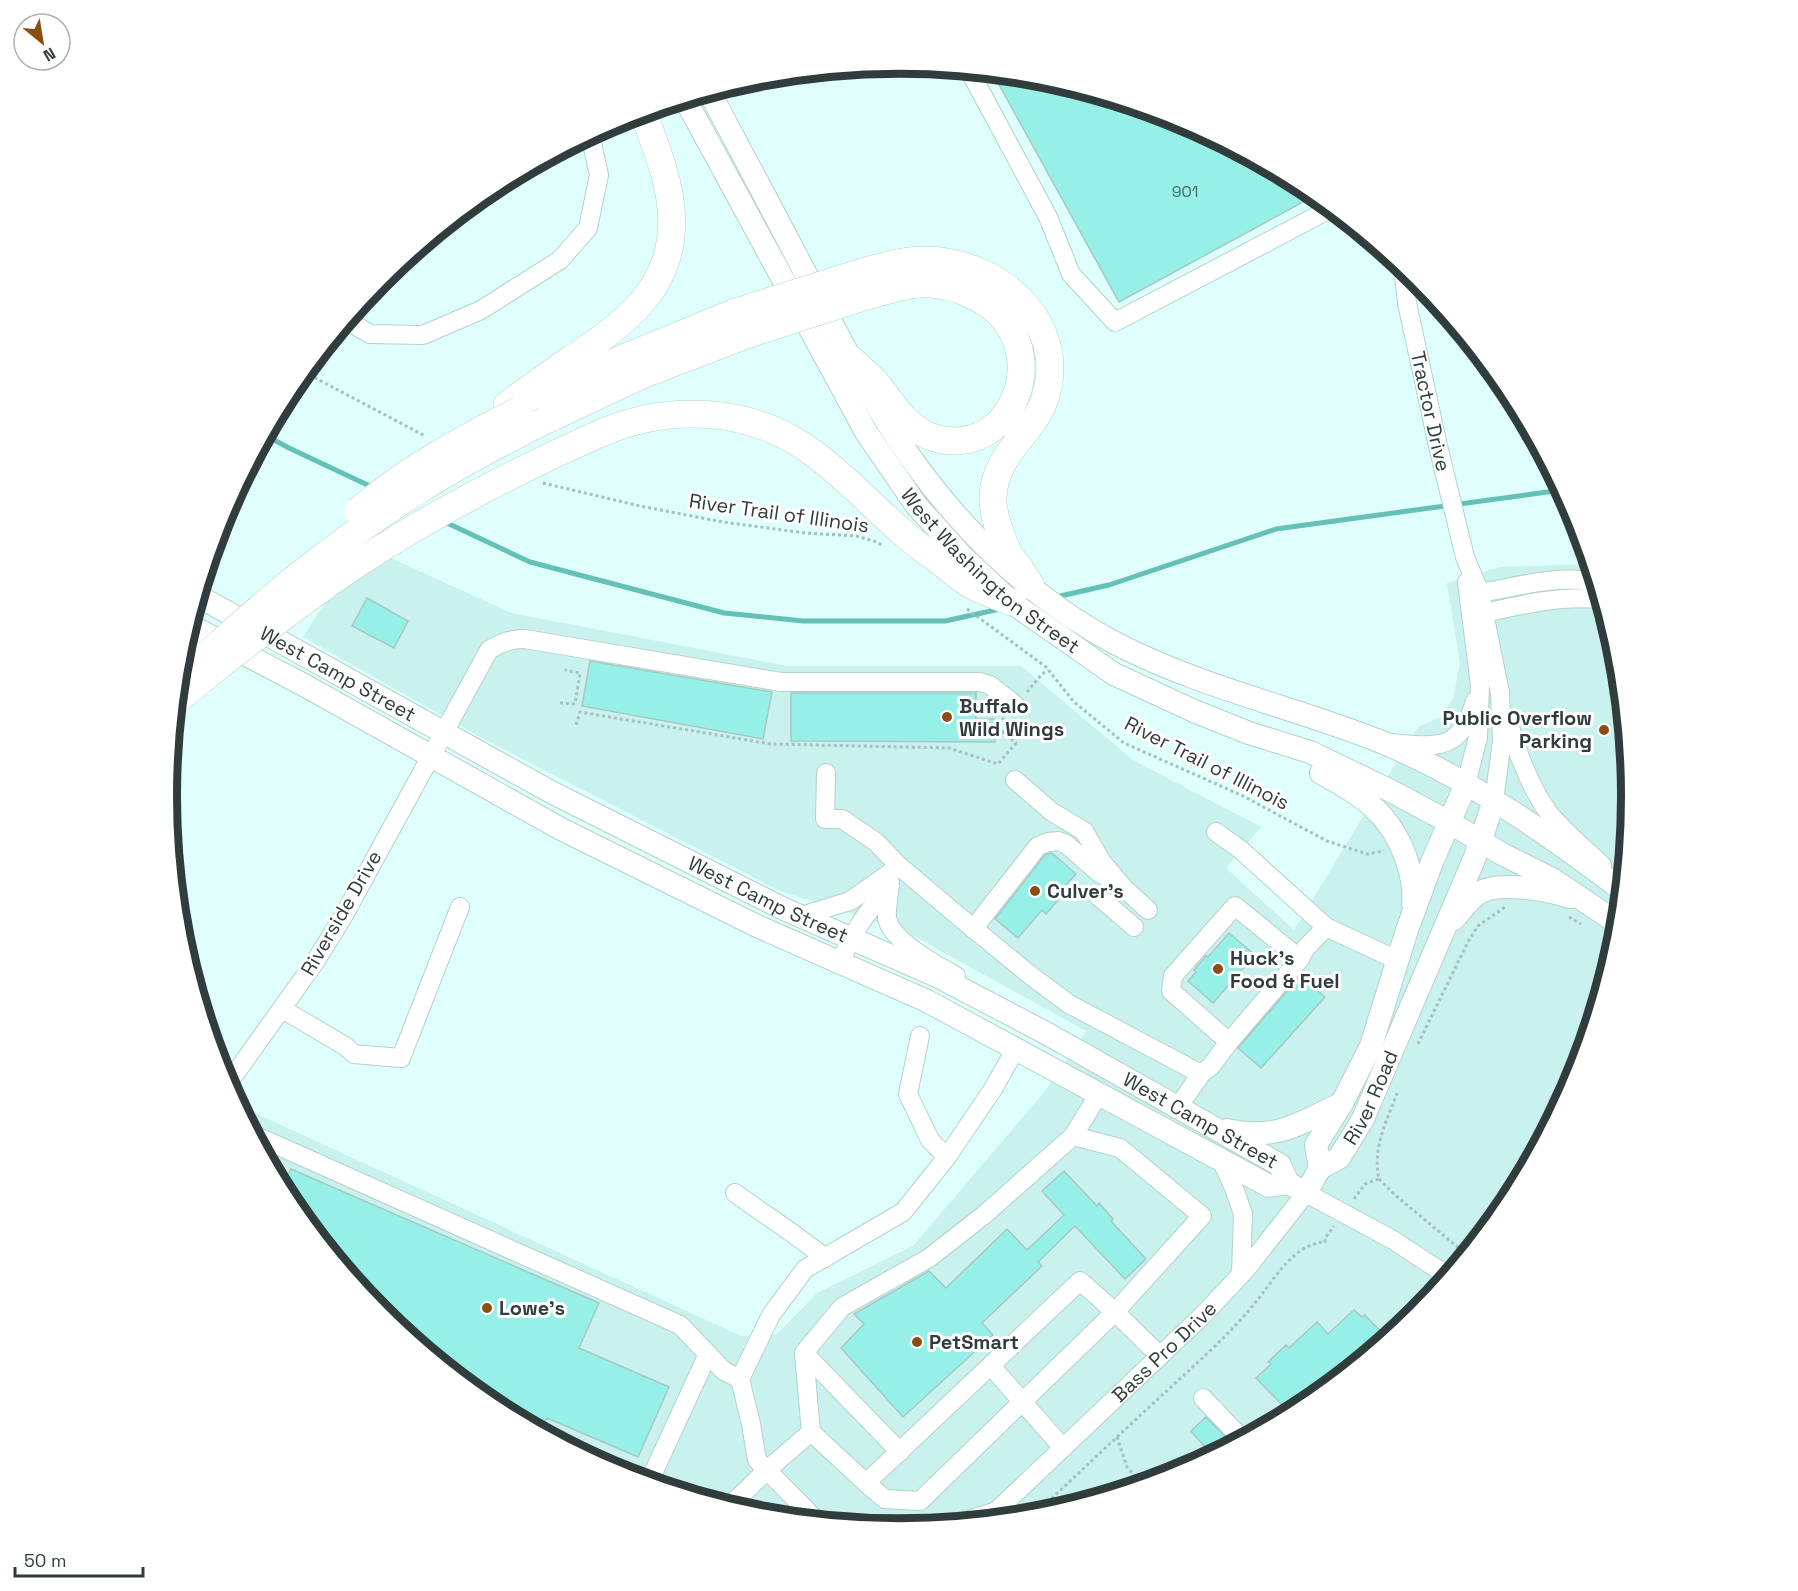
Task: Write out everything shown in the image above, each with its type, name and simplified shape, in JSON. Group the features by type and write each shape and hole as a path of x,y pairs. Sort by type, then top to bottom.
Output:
{"highway":[{"path":"191,664 372,499 513,407 624,322 644,301 660,274 670,241 671,209 667,184 646,120"},
{"path":"191,664 316,592 402,536 492,485 601,433 657,417 689,413 721,415 752,422 800,444 829,465 902,532 950,558 971,585 1021,594 1008,553 996,546 998,527 993,494 995,481 1007,454 1044,402 1049,374 1048,350 1034,317 1023,302 1000,282 981,271 940,261 917,260 866,284 621,359 513,407"},
{"path":"852,360 907,420 929,436 946,440 972,438 985,432 999,421 1007,412 1018,391 1021,379 1021,359 1015,339 1005,320 982,300 950,287 930,284 901,287 866,284"},
{"path":"191,664 299,576 380,516 451,471 544,421 642,375 742,323"}],"main road":[{"name":"West Washington Street","path":"713,98 852,360 895,435 914,463 965,527 996,546"},
{"name":"West Washington Street","path":"688,105 866,432 950,558"},
{"name":"West Washington Street","path":"1021,594 1080,622 1117,644 1203,680 1381,742 1466,784 1527,820 1615,885"},
{"name":"West Washington Street","path":"1021,594 1088,656 1114,675 1249,733 1310,752 1451,816 1483,833 1502,855 1552,879 1610,918"},
{"name":"West Camp Street","path":"205,600 591,813 801,916 939,977 978,997 1280,1165 1297,1188"},
{"name":"West Camp Street","path":"197,629 304,686 523,809 757,926 927,1001 1269,1186 1297,1188"},
{"path":"1249,733 1363,797 1389,823 1402,846 1410,868 1414,890 1407,930"},
{"name":"Tractor Drive","path":"1451,816 1466,784"},
{"name":"Tractor Drive","path":"1483,833 1494,801"},
{"name":"River Road","path":"1451,816 1407,930 1371,1046 1342,1103 1316,1145 1320,1168 1340,1158 1363,1119 1483,833"},
{"path":"1431,957 1461,909 1478,893 1495,888 1529,889 1560,894 1589,903"},
{"path":"1212,1126 1238,1132 1272,1133 1292,1127 1342,1103"},
{"name":"Bass Pro Drive","path":"1297,1188 1320,1168"}],"street":[{"path":"973,78 1048,217 1071,274 1114,322 1324,212"},
{"path":"352,324 370,334 423,335 481,310 560,260 588,228 599,175 592,142"},
{"name":"Tractor Drive","path":"1405,280 1407,303 1438,446 1475,605 1500,693 1502,740 1494,801"},
{"path":"1475,605 1567,580 1588,581"},
{"path":"1475,605 1568,597 1593,599"},
{"name":"Tractor Drive","path":"1466,784 1478,737 1480,685 1475,605"},
{"name":"Riverside Drive","path":"234,1076 315,962 344,915 489,650 502,642 514,639 536,640 781,682 980,682 990,685 1015,705"},
{"path":"1381,742 1433,746 1450,741 1461,732 1471,715 1480,685"},
{"path":"1500,693 1519,756 1537,795 1558,823 1616,878"},
{"path":"826,773 825,819 842,819 876,842 899,866 973,929 1069,1004 1201,1074"},
{"path":"1015,780 1052,812 1084,831 1102,862"},
{"path":"973,929 1038,846 1052,832 1061,829 1074,832 1123,887 1148,910"},
{"path":"1216,832 1241,850 1326,927 1397,960"},
{"path":"1038,846 1058,841 1066,844 1098,872 1123,887"},
{"path":"801,916 850,901 899,866"},
{"path":"840,963 850,938 867,912 890,884 899,866"},
{"path":"890,884 887,918 891,930 910,947 969,984 978,997"},
{"path":"1098,896 1134,927"},
{"path":"1229,1042 1171,991 1173,975 1235,906 1300,958"},
{"path":"282,1009 345,1046 354,1054 401,1058 460,907"},
{"path":"1178,1107 1201,1074 1211,1066 1305,949 1326,927"},
{"path":"920,1036 908,1094 930,1140 947,1157"},
{"path":"807,1511 757,1460 740,1379 771,1315 805,1269 903,1212 947,1157 993,1089 1016,1048"},
{"path":"1073,1136 1120,1148 1202,1216 1115,1312 920,1501 885,1499 811,1432 804,1353 842,1307 928,1258 984,1215 1073,1136 1099,1094"},
{"path":"265,1140 680,1325 724,1371 740,1379"},
{"path":"1221,1160 1243,1214 1241,1274"},
{"path":"1297,1188 1393,1240 1442,1272"},
{"name":"Bass Pro Drive","path":"997,1510 1203,1315 1241,1274 1297,1188"},
{"path":"735,1193 781,1227 798,1236 825,1258"},
{"path":"866,1483 1080,1281 1160,1356"},
{"path":"804,1353 900,1452"},
{"path":"654,1474 708,1354"},
{"path":"991,1366 1063,1448"},
{"path":"1203,1398 1237,1433"},
{"path":"737,1499 811,1432"}],"path":[{"path":"312,376 435,440"},
{"name":"River Trail of Illinois","path":"534,480 640,506 723,522 806,533 856,536 877,542 886,549"},
{"name":"River Trail of Illinois","path":"960,604 1047,669 1074,702 1124,743 1241,795 1327,841 1368,854 1386,850"},
{"path":"565,670 580,673 575,704 580,712 771,744 949,748 998,764 1016,743 997,728 1047,669"},
{"path":"560,703 575,704"},
{"path":"576,725 580,712"},
{"path":"1417,1046 1478,926 1508,905"},
{"path":"1560,913 1588,928"},
{"path":"1401,1084 1376,1152 1379,1179 1460,1249"},
{"path":"1365,1184 1379,1179"},
{"path":"1048,1502 1212,1348 1253,1306 1288,1262 1306,1247 1325,1242 1325,1238"},
{"path":"1117,1437 1127,1467 1136,1477"}],"shaded area":[{"path":"362,545 511,613 787,666 1021,666 1133,760 1261,827 1226,868 1294,930 1418,727 1441,717 1453,699 1460,663 1447,583 1500,567 1583,564 1607,655 1615,701 1621,796 1615,890 1607,936 1583,1028 1547,1115 1524,1157 1472,1235 1442,1272 1410,1306 1339,1368 1260,1421 1175,1463 1131,1479 1040,1504 993,1511 899,1518 852,1516 758,1504 712,1493 623,1463 580,1443 538,1421 459,1368 388,1306 356,1272 299,1197 249,1110 741,1336 776,1335 817,1293 913,1246 1046,1090 1086,1031 903,930 780,891 484,739 303,637"}],"building":[{"path":"997,81 1040,87 1086,98 1175,128 1260,170 1307,200 1119,302"},
{"path":"367,598 408,621 394,648 352,626"},
{"path":"590,661 772,692 763,739 582,706"},
{"path":"791,693 976,693 976,719 995,719 995,742 791,741"},
{"name":"Culver's","path":"1052,853 1076,874 1056,896 1059,899 1046,914 1042,910 1018,938 995,919 1045,855"},
{"name":"Huck's Food & Fuel","path":"1229,933 1255,955 1213,1003 1188,981 1196,972 1194,970"},
{"path":"1301,975 1325,997 1261,1068 1238,1048"},
{"name":"Lowe's","path":"291,1169 599,1303 579,1348 669,1387 638,1457 547,1418 544,1424 498,1396 459,1368 388,1306 356,1272 326,1235 287,1177"},
{"path":"1064,1171 1097,1206 1099,1203 1113,1219 1111,1221 1146,1259 1125,1279 1075,1226 1038,1262 1042,1266 982,1323 993,1335 903,1417 841,1348 864,1324 854,1314 929,1271 946,1288 1007,1229 1027,1250 1064,1215 1042,1191"},
{"path":"1354,1310 1362,1317 1365,1315 1381,1332 1339,1368 1284,1406 1256,1378 1271,1364 1268,1362 1286,1345 1289,1348 1317,1322 1328,1334"},
{"path":"1206,1417 1227,1438 1206,1448 1191,1431"}],"waterway":[{"path":"272,439 374,488"},
{"path":"1056,597 1109,585 1276,529 1554,491"},
{"path":"445,522 530,562 724,613 803,621 945,621 1000,609"}],"place":[{"name":"Buffalo Wild Wings","path":"947,717"},
{"name":"Public Overflow Parking","path":"1604,730"},
{"name":"Culver's","path":"1035,891"},
{"name":"Huck's Food & Fuel","path":"1218,969"},
{"name":"Lowe's","path":"487,1308"},
{"name":"PetSmart","path":"917,1342"}]}
